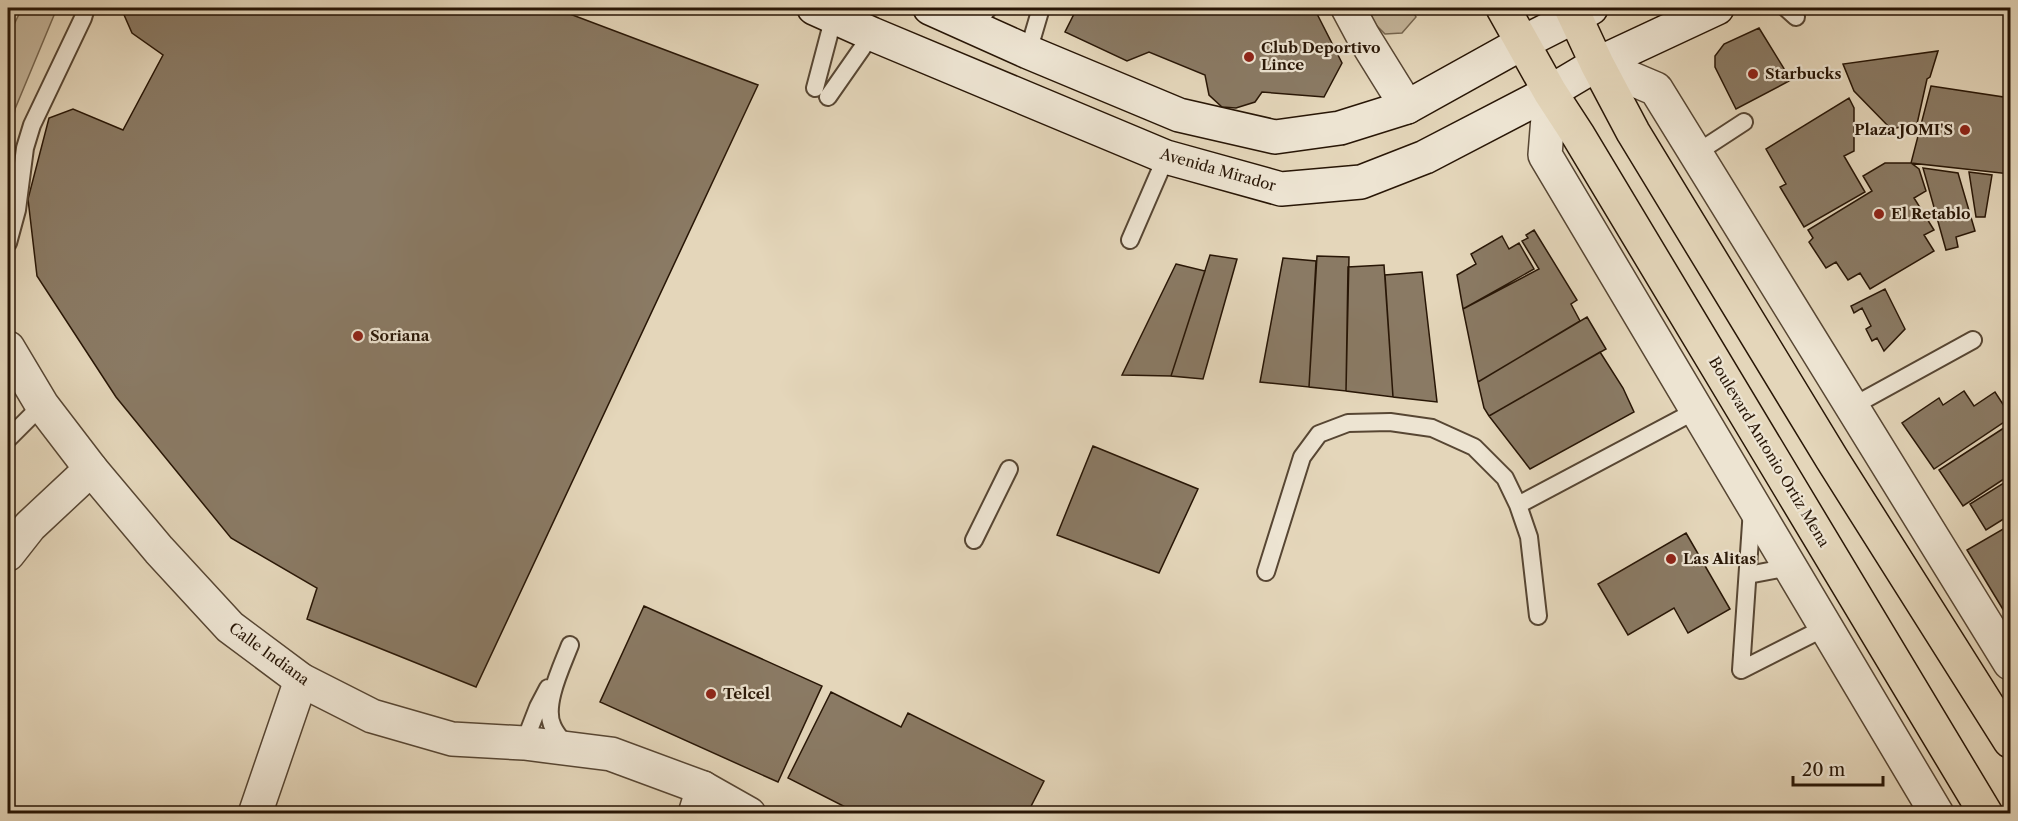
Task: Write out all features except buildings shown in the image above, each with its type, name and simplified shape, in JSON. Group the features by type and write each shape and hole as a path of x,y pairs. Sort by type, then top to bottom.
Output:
{"main road":[{"name":"Boulevard Antonio Ortiz Mena","path":"1503,8 1550,92 1986,813"},
{"path":"1579,10 1597,64 1633,132 1826,448 2010,741"}],"street":[{"path":"930,8 980,17 1028,52 1179,116 1275,136 1340,128 1407,107 1579,10"},
{"path":"1348,8 1407,107"},
{"name":"Avenida Mirador","path":"824,12 1166,157 1281,189 1361,182 1425,157 1550,92 1597,64 1717,8"},
{"path":"1597,64 1656,89 2010,663"},
{"path":"1550,92 1545,155 1936,813"},
{"name":"Calle Indiana","path":"8,348 42,405 91,469 159,550 230,627 301,680 372,716 452,740 524,743 611,754 699,801 748,813"},
{"path":"8,554 30,526 91,469"},
{"path":"255,813 301,680"}],"lane":[{"path":"8,243 17,210 25,148 32,125 86,8"},
{"path":"1028,52 1041,8"},
{"path":"824,12 822,93 872,34"},
{"path":"1695,154 1743,122"},
{"path":"1130,240 1166,157"},
{"path":"1853,406 1973,340"},
{"path":"8,439 42,405"},
{"path":"1518,505 1697,410"},
{"path":"1266,572 1302,457 1319,434 1348,423 1390,422 1432,428 1474,447 1505,478 1518,505 1529,537 1538,616"},
{"path":"974,540 1009,469"},
{"path":"1752,503 1741,670 1826,627"},
{"path":"1748,575 1790,567"},
{"path":"524,743 538,707 570,645 555,687 549,715 552,726 567,747"}],"shaded area":[{"path":"22,8 57,8 15,109 8,148 8,37"},
{"path":"1366,8 1411,8 1416,17 1402,33 1385,34 1376,25"}],"place":[{"name":"Club Deportivo Lince","path":"1249,57"},
{"name":"Starbucks","path":"1753,74"},
{"name":"Plaza JOMI'S","path":"1965,130"},
{"name":"El Retablo","path":"1879,214"},
{"name":"Soriana","path":"358,336"},
{"name":"Las Alitas","path":"1671,559"},
{"name":"Telcel","path":"711,694"}]}
